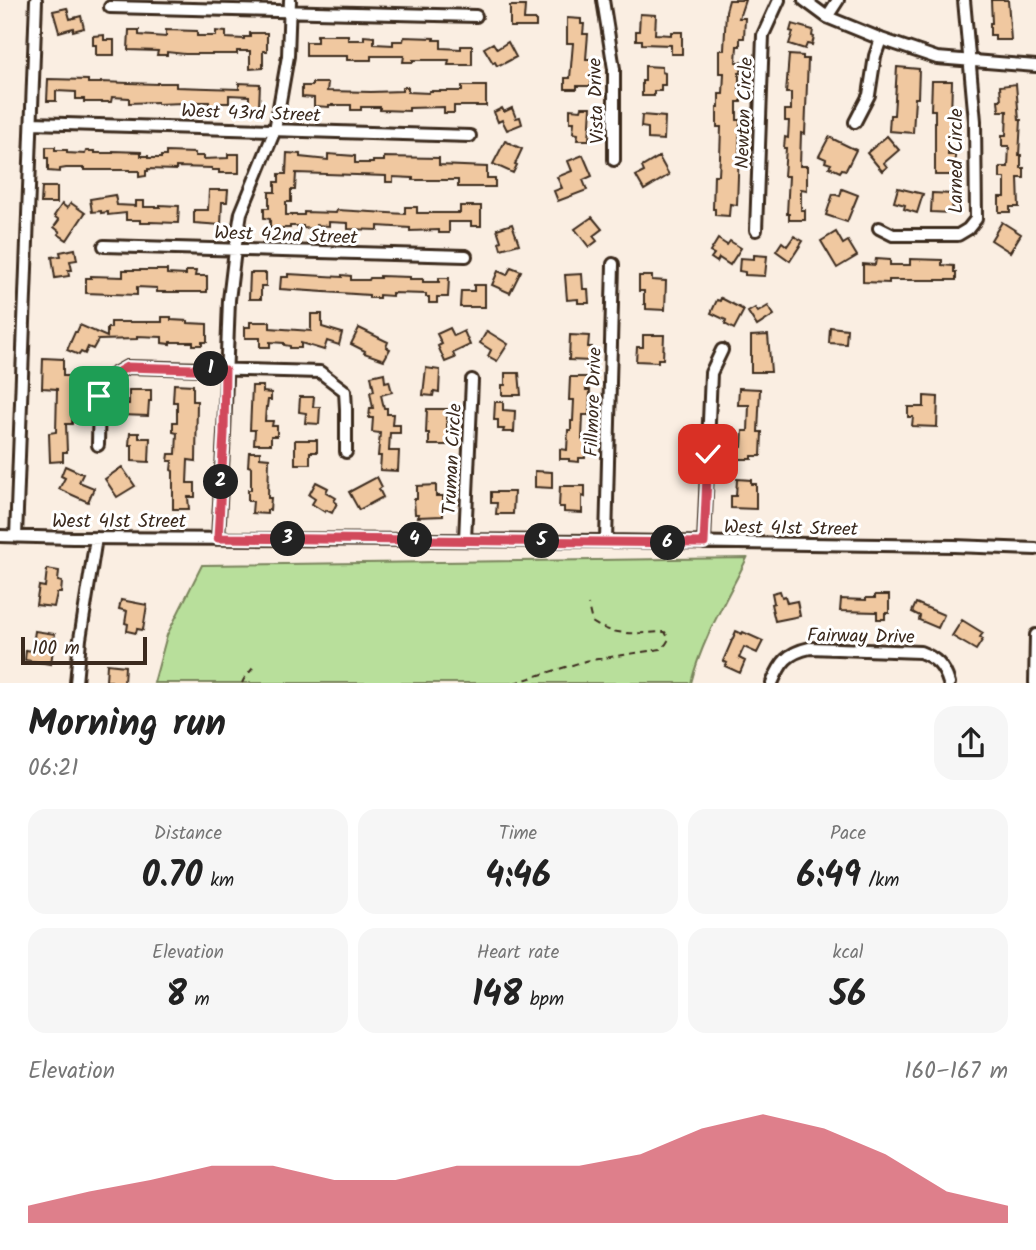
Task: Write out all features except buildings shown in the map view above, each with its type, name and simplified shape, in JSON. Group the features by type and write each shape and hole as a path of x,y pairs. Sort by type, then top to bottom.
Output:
{"street":[{"path":"16,537 36,0"},
{"name":"Vista Drive","path":"603,0 614,69 614,160"},
{"name":"Newton Circle","path":"756,230 763,35 779,0"},
{"path":"804,0 827,18 937,58 1036,66"},
{"path":"827,18 838,0"},
{"name":"Larned Circle","path":"879,228 893,235 958,235 968,229 976,219 975,121 964,0"},
{"path":"110,7 290,6 476,16"},
{"path":"218,538 229,300 235,250 241,213 275,130 288,56 290,6"},
{"path":"855,122 869,95 875,56 881,39"},
{"name":"West 43rd Street","path":"32,123 470,136"},
{"name":"West 42nd Street","path":"104,246 466,256"},
{"name":"Fillmore Drive","path":"606,541 613,264"},
{"path":"704,543 711,373 722,351"},
{"path":"98,445 99,396 106,379 127,367 320,372 345,391 346,452"},
{"name":"Truman Circle","path":"465,540 472,380"},
{"name":"West 41st Street","path":"0,536 606,541 1036,549"},
{"path":"76,683 96,538"},
{"path":"1035,683 1036,635"},
{"name":"Fairway Drive","path":"772,683 786,658 810,648 920,652 934,657 947,674 949,683"}],"path":[{"path":"514,683 585,662 661,649 666,644 668,639 665,632 625,633 602,628 592,622 588,605"},
{"path":"242,683 253,668"}],"green space":[{"path":"747,558 708,635 691,683 154,683 167,635 202,565"}],"route":[{"path":"99,396 106,379 127,367 225,370 218,538 704,543 708,454"}]}
